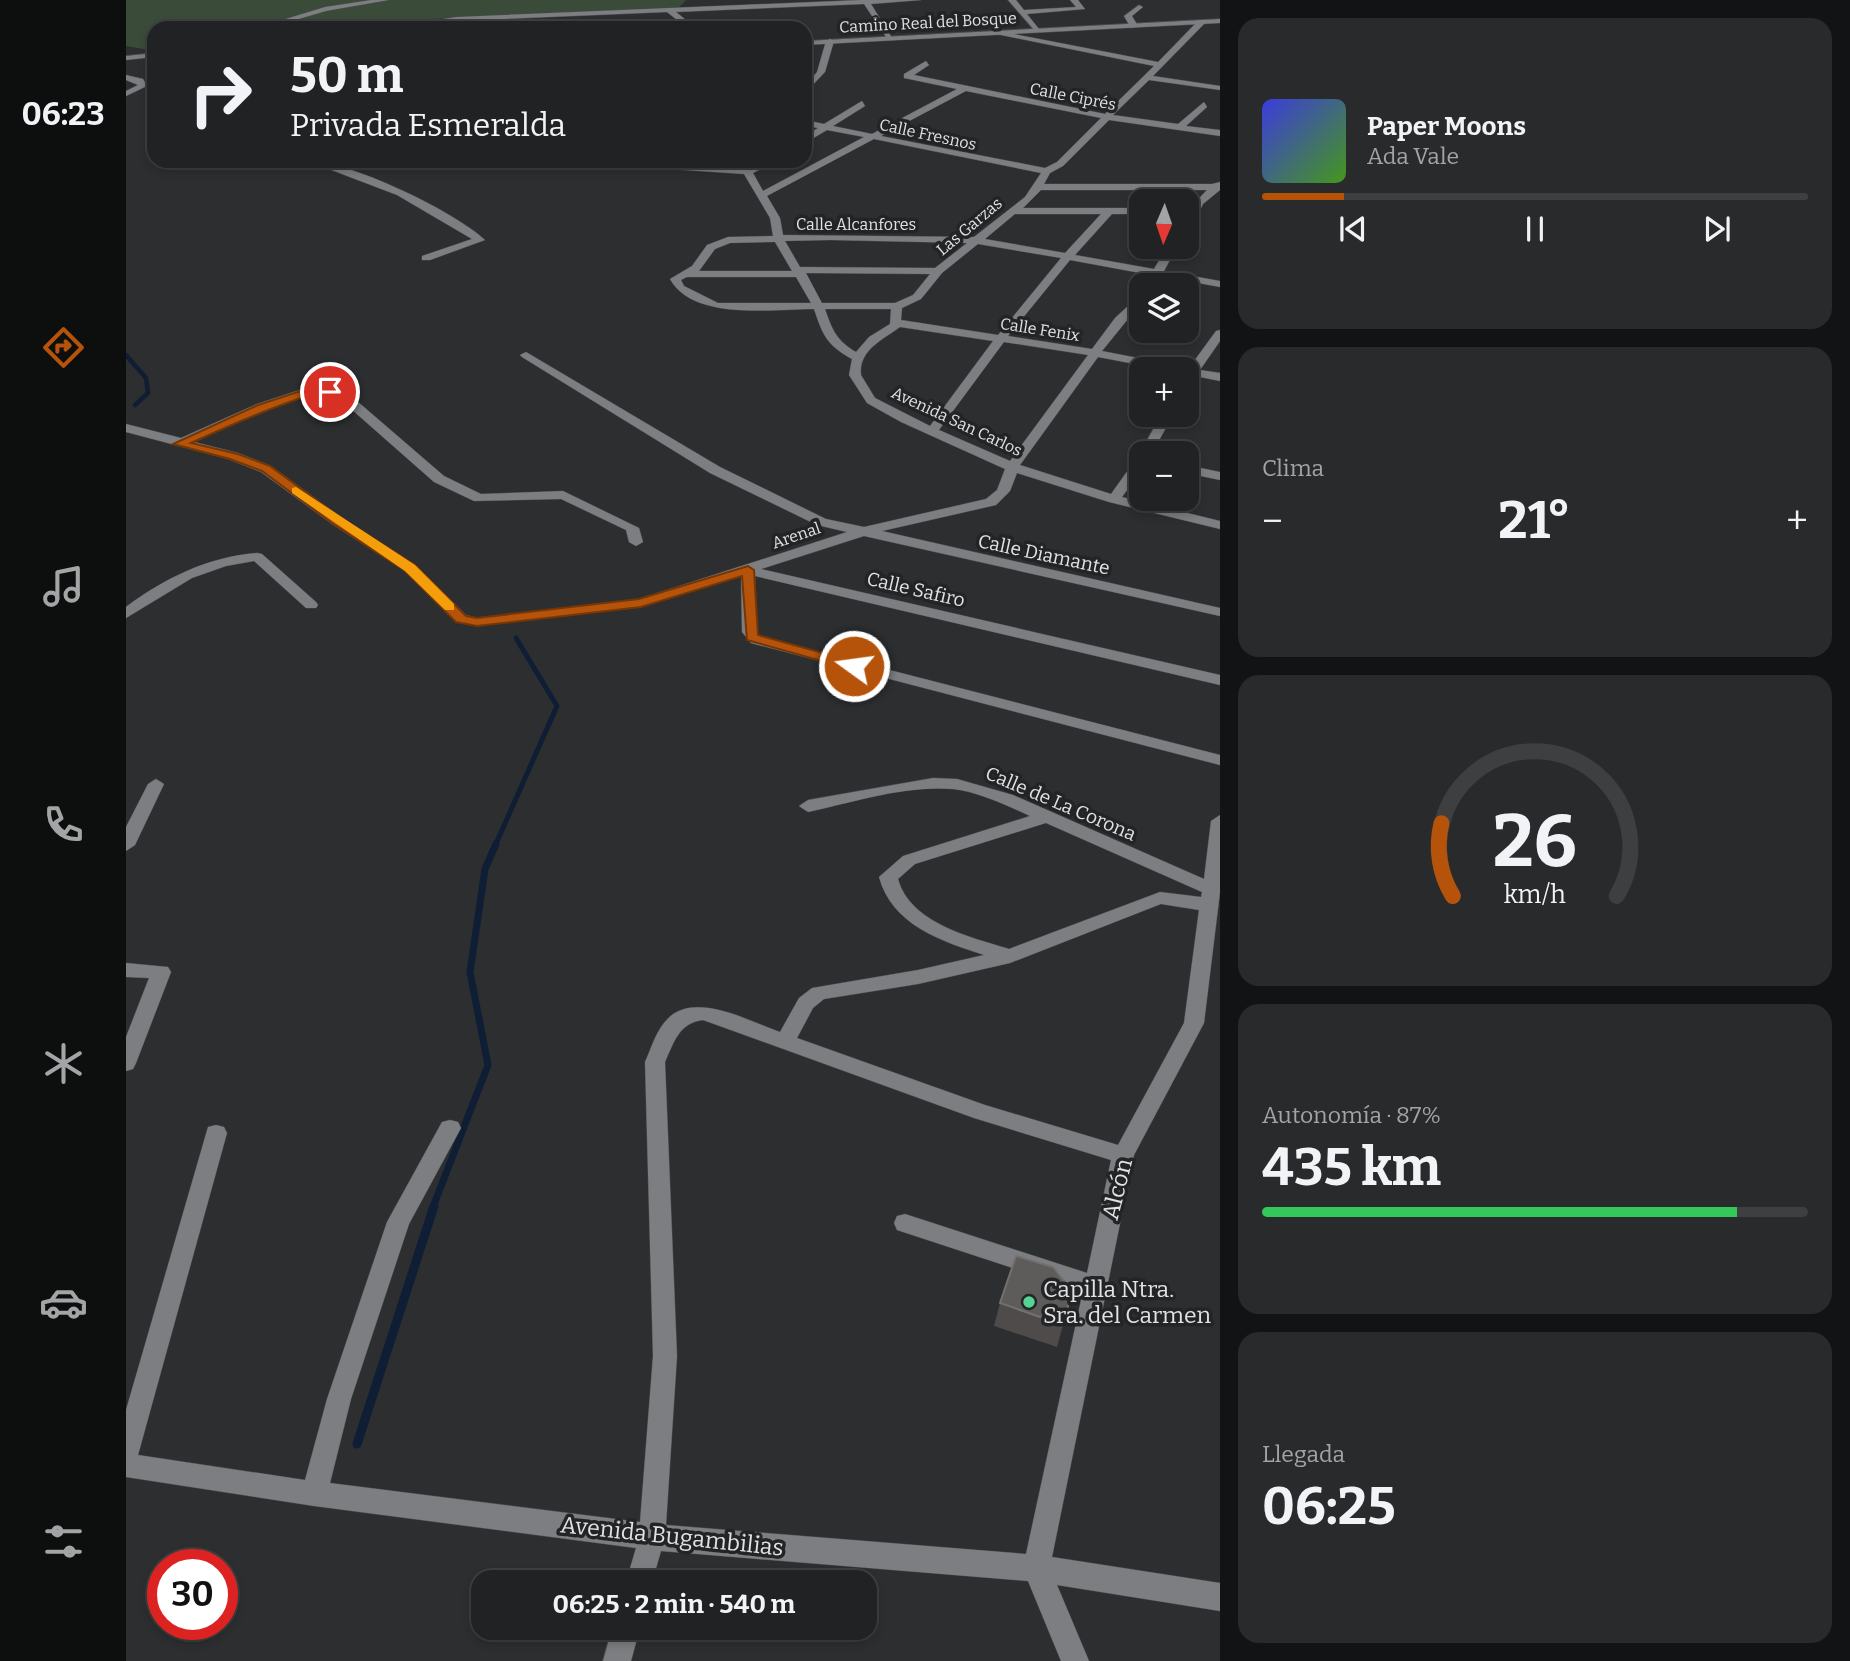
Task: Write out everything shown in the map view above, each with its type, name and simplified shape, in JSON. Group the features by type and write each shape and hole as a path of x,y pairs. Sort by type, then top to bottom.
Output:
{"street":[{"path":"284,21 325,9 385,0"},
{"path":"654,0 683,21"},
{"path":"692,9 700,0"},
{"path":"472,21 566,15 622,17 692,9 805,2 917,0"},
{"path":"1012,0 1035,29"},
{"path":"1022,12 1081,9 1074,0"},
{"path":"865,1 888,38"},
{"path":"1134,26 1128,16 1139,7"},
{"path":"566,15 567,21"},
{"path":"506,17 506,21"},
{"name":"Camino Real del Bosque","path":"812,42 1220,21"},
{"path":"1045,171 1060,164 1202,22"},
{"path":"996,32 1158,64"},
{"path":"812,83 821,72 830,41"},
{"path":"126,58 147,55"},
{"name":"Calle Ciprés","path":"926,63 907,76 1106,117 1220,133"},
{"path":"126,77 140,81 143,86 126,94"},
{"path":"1146,77 1220,88"},
{"path":"764,194 965,88"},
{"path":"812,135 862,104"},
{"path":"1180,127 1204,105"},
{"name":"Calle Fresnos","path":"812,124 1045,171"},
{"path":"340,168 356,172 398,192 480,240 426,258"},
{"path":"744,168 764,194 775,218 778,239 800,272 818,305 832,340 858,358 873,339 897,323 897,306 818,305 716,306 676,285 675,279 683,274 800,272 938,271"},
{"path":"744,168 761,168"},
{"name":"Las Garzas","path":"897,306 917,297 938,271 960,256 1038,187 1045,171"},
{"path":"1038,187 1218,185"},
{"path":"1199,202 1218,185"},
{"path":"1011,211 1129,211"},
{"path":"933,430 999,338 1065,258 1109,211"},
{"name":"Calle Alcanfores","path":"683,274 696,268 706,252 717,244 728,240 778,239 975,240 1149,273"},
{"name":"Calle Alcanfores","path":"1199,281 1220,284"},
{"name":"Arenal","path":"126,428 233,456 266,469 337,521 410,568 461,619 477,622 641,603 861,532 991,502 1005,491 1012,467 1129,310"},
{"name":"Calle Fenix","path":"897,323 1129,359"},
{"path":"1199,361 1220,333"},
{"name":"Calle Diamante","path":"526,355 715,470 802,514 861,532 1220,612"},
{"name":"Avenida San Carlos","path":"858,358 855,375 872,400 905,419 1012,467 1114,499 1220,526"},
{"path":"1199,376 1220,377"},
{"path":"179,444 261,407 313,390 330,392 346,398 439,480 479,498 563,495 632,528 636,542"},
{"path":"1199,472 1220,476"},
{"path":"1114,499 1129,478"},
{"path":"126,614 148,597 194,574 242,557 257,557 311,605"},
{"path":"748,570 750,632 756,640 1220,760"},
{"name":"Calle Safiro","path":"748,570 1220,680"},
{"name":"Calle de La Corona","path":"807,806 900,787 933,783 957,784 1007,799 1210,897"},
{"path":"126,845 156,784"},
{"path":"1010,956 964,942 931,928 897,897 889,886 888,877 909,860 1045,817"},
{"name":"Alcón","path":"1036,1568 1123,1155 1194,1023 1220,821"},
{"path":"785,1041 806,1003 819,993 918,977 1010,956 1160,898 1210,897"},
{"path":"126,970 161,972 126,1063"},
{"path":"642,1570 652,1537 665,1356 655,1062 669,1031 679,1017 688,1013 704,1013 981,1112 1123,1155"},
{"path":"314,1494 339,1399 398,1222 450,1128"},
{"path":"126,1454 216,1133"},
{"path":"905,1223 1094,1285"},
{"name":"Avenida Bugambilias","path":"126,1465 314,1494 652,1537 1036,1568 1220,1597"},
{"path":"1036,1568 1075,1661"},
{"path":"617,1661 623,1640"}],"green space":[{"path":"126,0 686,0 675,11 369,21 147,21 147,50 126,46"}],"building":[{"path":"1016,1256 1053,1267 1072,1291 1063,1325 1000,1303"}],"waterway":[{"path":"126,355 146,378 148,393 135,405"},
{"path":"495,846 557,706 516,638"},
{"path":"433,1207 488,1065 470,972 485,869 496,844"},
{"path":"357,1444 434,1206"}],"slow traffic":[{"path":"296,491 410,568 449,607"}],"place":[{"name":"Capilla Ntra. Sra. del Carmen","path":"1029,1302"}],"route":[{"path":"330,392 313,390 261,407 179,444 233,456 266,469 337,521 410,568 461,619 477,622 641,603 748,570 751,637 854,666"}]}
